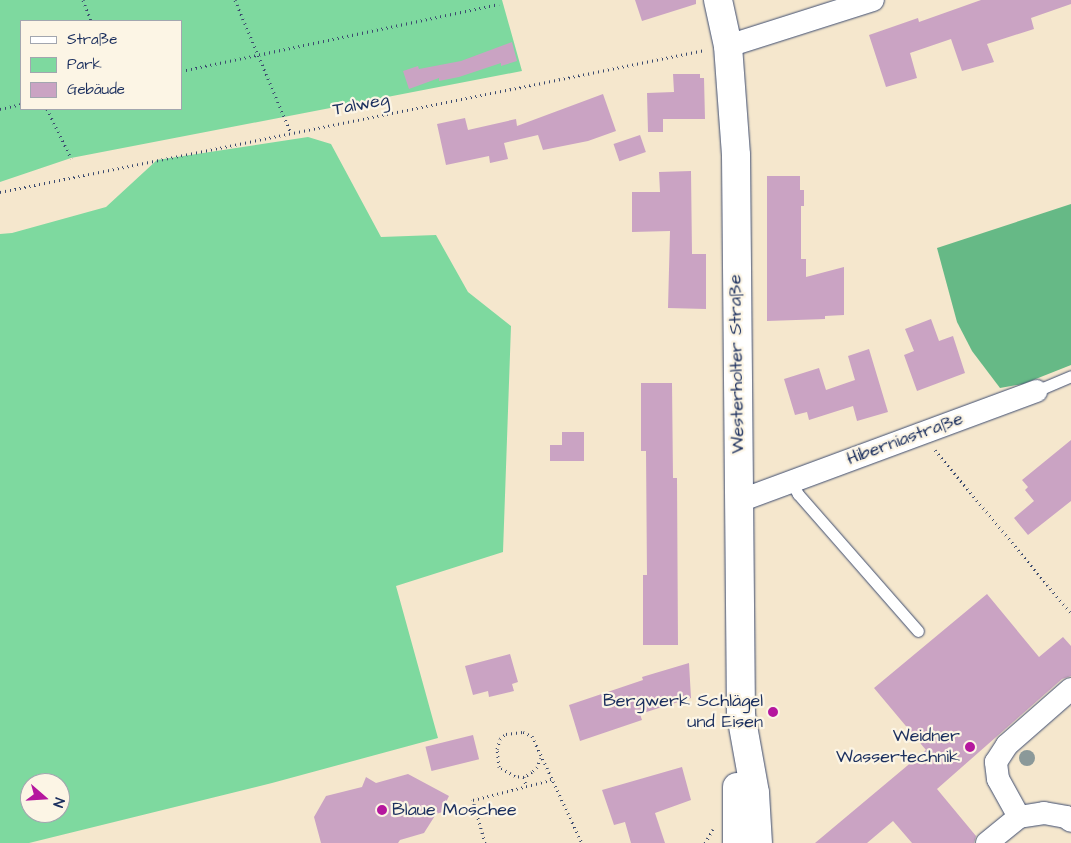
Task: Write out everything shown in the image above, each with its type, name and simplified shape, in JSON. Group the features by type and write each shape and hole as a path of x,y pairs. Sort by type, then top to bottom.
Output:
{"main road":[{"name":"Westerholter Straße","path":"718,0 728,46 736,155 741,729 755,793 758,843"},
{"name":"Westerholter Straße","path":"737,843 736,748 741,729"}],"street":[{"path":"728,46 873,0"},
{"name":"Hiberniastraße","path":"739,501 1036,391"},
{"path":"1019,816 998,779 996,762 1008,746 1071,688"},
{"path":"987,843 1019,816 1044,813 1066,817 1071,821"}],"lane":[{"name":"Hiberniastraße","path":"1036,391 1071,376"},
{"path":"791,481 798,494 918,631"}],"path":[{"path":"83,0 91,20"},
{"path":"235,0 291,133"},
{"path":"182,72 499,4"},
{"name":"Talweg","path":"0,192 728,46"},
{"path":"0,109 20,104"},
{"path":"47,110 71,158"},
{"path":"921,432 1071,613"},
{"path":"541,758 537,767 524,776 506,773 499,767 497,749 500,739 506,734 523,732 532,736 582,843"},
{"path":"524,776 526,786"},
{"path":"485,843 473,800 551,780"}],"green space":[{"path":"0,0 502,0 522,71 71,158 0,182"},
{"path":"308,137 331,144 381,237 436,235 468,292 511,326 503,552 396,586 438,738 272,783 29,843 0,843 0,234 12,233 106,207 157,160"},
{"path":"1071,204 1071,365 1023,384 1000,388 972,351 957,322 937,248"}],"building":[{"path":"635,0 696,0 696,4 642,21"},
{"path":"981,0 1071,0 1071,4 1031,18 1034,29 987,44 994,62 962,71 951,39 910,53 917,78 886,87 869,35 918,18 919,22"},
{"path":"512,42 517,61 501,66 501,63 459,77 439,81 439,78 409,89 403,71 418,66 419,69 461,61"},
{"path":"673,74 700,74 700,78 704,78 705,119 663,119 663,132 648,132 647,93 674,92"},
{"path":"603,94 616,131 588,141 543,150 538,135 504,143 508,159 490,163 489,156 446,165 437,124 465,118 468,130 516,119 517,126"},
{"path":"640,135 646,152 619,161 614,144"},
{"path":"691,171 692,254 706,254 706,309 668,308 670,231 632,232 632,192 660,192 659,172"},
{"path":"767,176 800,176 800,190 804,190 804,206 801,206 801,259 806,259 806,277 844,267 844,315 825,316 825,319 767,321"},
{"path":"931,319 939,341 953,336 965,373 917,391 904,355 914,351 905,329"},
{"path":"869,349 888,412 857,421 853,406 809,420 807,412 795,415 784,379 819,368 826,390 855,380 848,356"},
{"path":"641,383 672,383 673,478 677,478 678,645 643,645 643,575 647,575 646,451 641,451"},
{"path":"562,432 584,432 584,461 550,461 550,445 562,445"},
{"path":"1071,440 1071,501 1028,535 1014,518 1034,501 1025,490 1028,487 1022,480"},
{"path":"987,594 1039,657 1063,637 1071,646 1071,676 1062,679 937,789 976,836 974,843 912,843 893,821 867,843 815,843 926,750 874,688"},
{"path":"510,654 518,682 512,684 514,691 489,697 488,691 473,695 465,666"},
{"path":"689,663 691,698 640,714 642,720 580,741 569,705 643,680 642,677"},
{"path":"473,735 479,759 432,771 425,747"},
{"path":"682,767 691,800 655,813 665,843 631,843 625,822 614,825 602,790"},
{"name":"Blaue Moschee","path":"408,774 449,796 445,804 446,811 436,814 424,833 400,840 398,843 321,843 314,817 326,796 362,787 366,777 376,783"}],"place":[{"name":"Bergwerk Schlägel und Eisen","path":"773,712"},
{"name":"Weidner Wassertechnik","path":"970,747"},
{"name":"Blaue Moschee","path":"382,810"}]}
